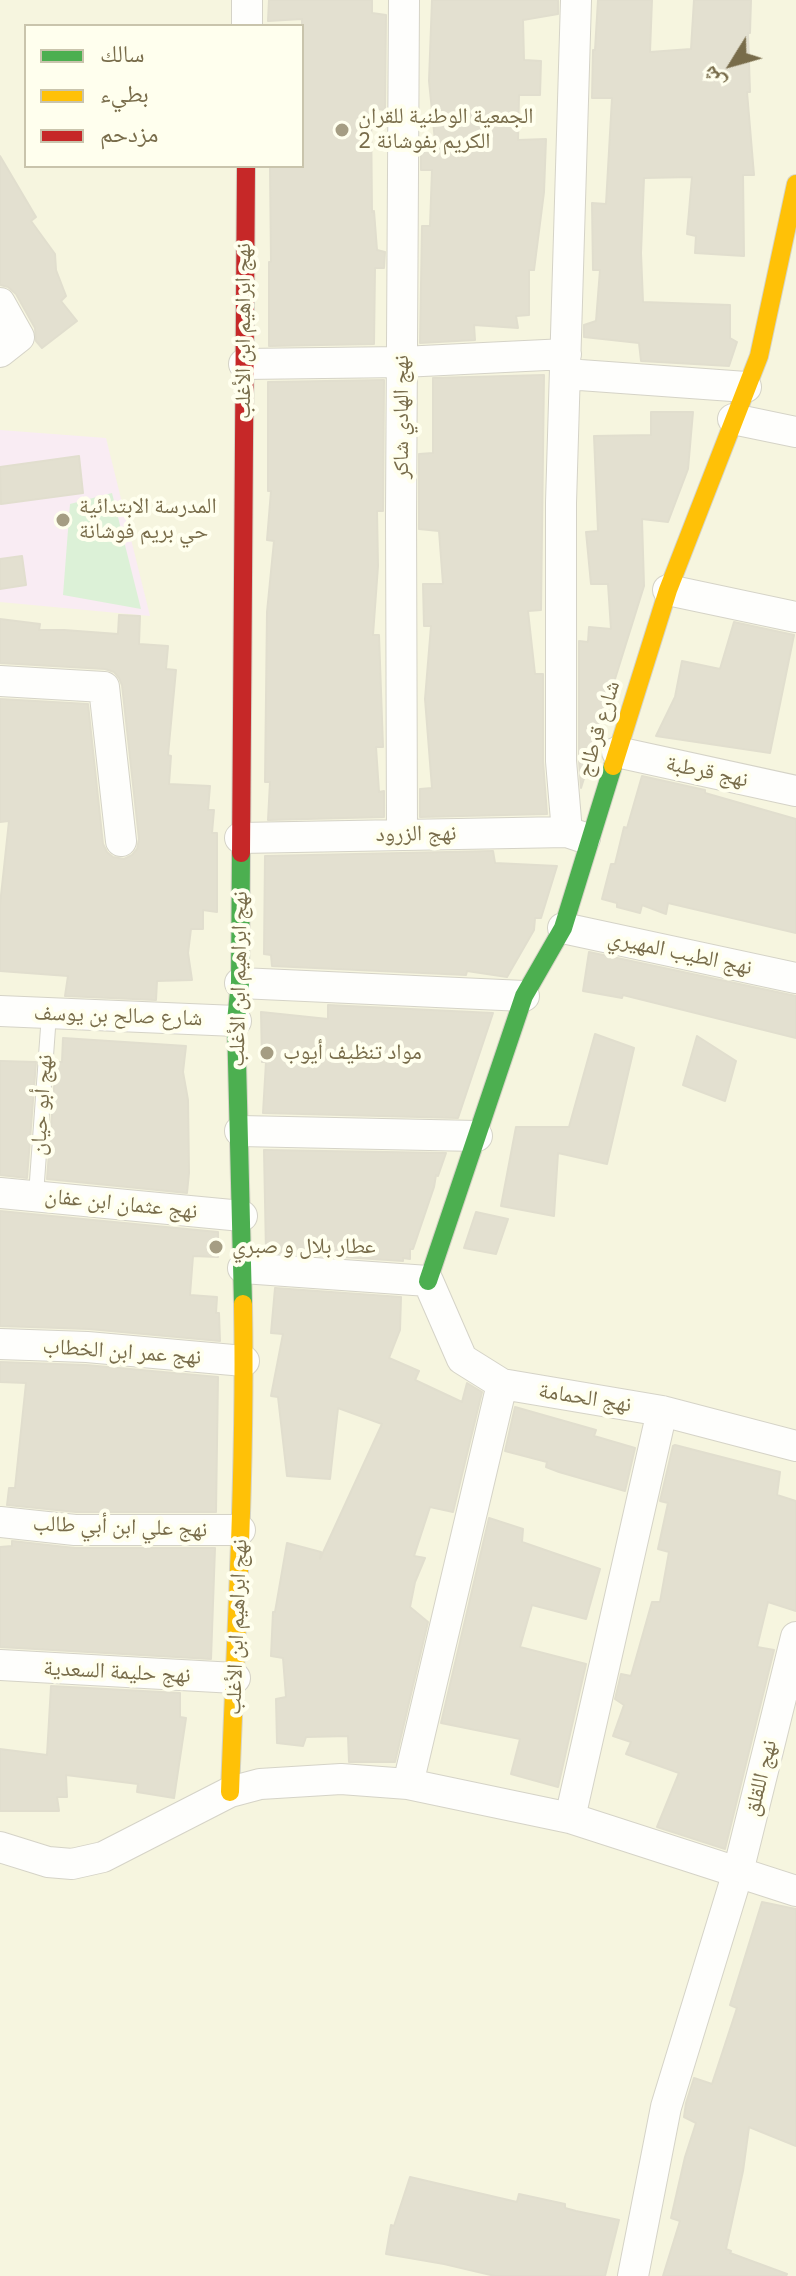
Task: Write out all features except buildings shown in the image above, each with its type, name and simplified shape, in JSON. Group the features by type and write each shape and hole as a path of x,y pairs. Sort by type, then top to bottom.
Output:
{"street":[{"path":"247,0 247,24"},
{"name":"نهج الهادي شاكر","path":"402,834 404,0"},
{"path":"576,0 561,503 561,761 578,836"},
{"name":"نهج ابراهيم ابن الأغلب","path":"230,1792 244,1361 236,1021 240,983 246,168"},
{"name":"شارع قرطاج","path":"428,1281 524,996 563,928 578,836 617,752 668,590 759,356 796,184"},
{"path":"0,303 9,345"},
{"path":"244,364 566,364 746,387"},
{"path":"733,419 796,432"},
{"path":"668,590 796,617"},
{"path":"0,681 104,687 121,841"},
{"name":"نهج قرطبة","path":"617,752 796,791"},
{"name":"نهج الزرود","path":"240,838 402,834 578,836"},
{"name":"نهج الطيب المهيري","path":"563,928 796,978"},
{"path":"240,983 524,996"},
{"name":"شارع صالح بن يوسف","path":"0,1011 236,1021"},
{"path":"240,1131 477,1136"},
{"name":"نهج عثمان ابن عفان","path":"0,1193 242,1216"},
{"path":"243,1268 428,1281"},
{"name":"نهج الحمامة","path":"428,1281 462,1359 502,1384 662,1411 796,1446"},
{"name":"نهج عمر ابن الخطاب","path":"0,1344 87,1347 244,1361"},
{"path":"408,1784 502,1384"},
{"path":"570,1818 662,1411"},
{"name":"نهج علي ابن أبي طالب","path":"0,1522 75,1530 240,1530"},
{"name":"نهج اللقلق","path":"633,2276 666,2107 738,1872 796,1637"},
{"name":"نهج حليمة السعدية","path":"0,1665 235,1678"},
{"path":"0,1847 48,1862 72,1864 88,1861 103,1857 230,1792 260,1784 341,1779 408,1784 570,1818 796,1891"}],"lane":[{"name":"نهج أبو حيان","path":"36,1195 49,1014"}],"shaded area":[{"path":"0,0 796,0 796,2276 0,2276"},
{"name":"المدرسة الابتدائية حي بريم فوشانة","path":"0,430 106,438 150,616 0,602"},
{"path":"112,493 141,609 63,595 70,504"}],"traffic: fast":[{"path":"428,1281 524,996 563,928 613,766"},
{"path":"241,853 240,983 236,1021 243,1304"}],"traffic: slow":[{"path":"613,766 668,590 759,356 796,184"},
{"path":"230,1792 242,1487 243,1304"}],"traffic: jam":[{"path":"241,853 246,168"}],"place":[{"name":"الجمعية الوطنية للقران الكريم بفوشانة 2","path":"342,130"},
{"name":"المدرسة الابتدائية حي بريم فوشانة","path":"63,520"},
{"name":"مواد تنظيف أيوب","path":"267,1053"},
{"name":"عطار بلال و صبري","path":"216,1247"}]}
